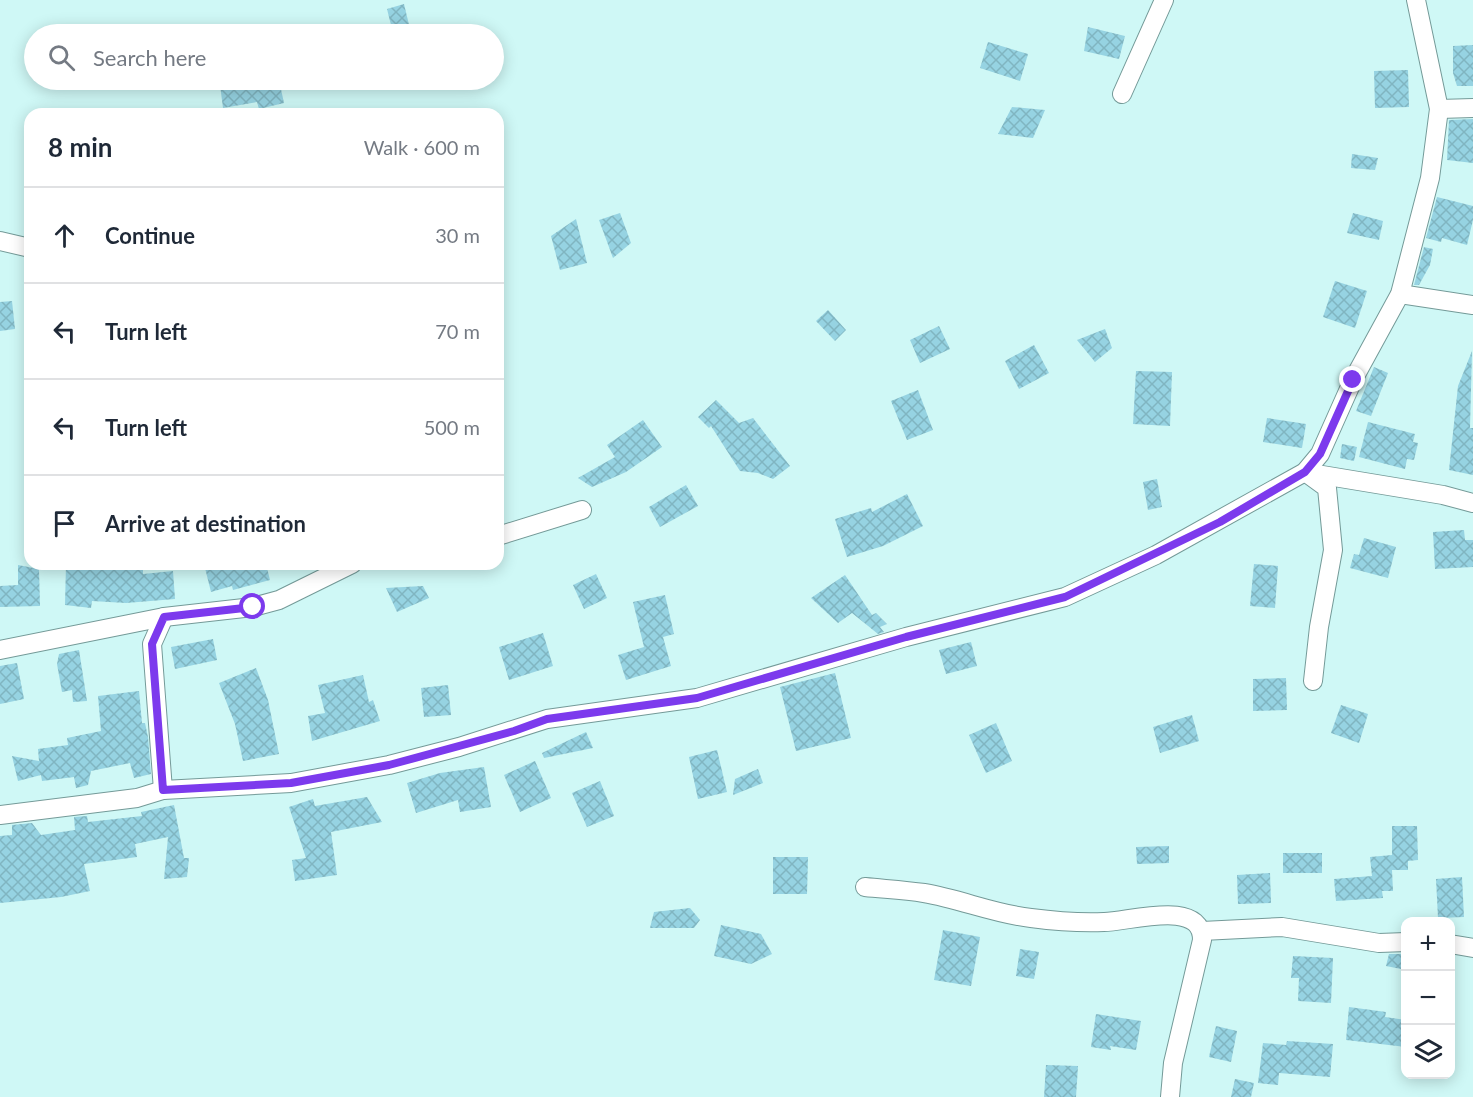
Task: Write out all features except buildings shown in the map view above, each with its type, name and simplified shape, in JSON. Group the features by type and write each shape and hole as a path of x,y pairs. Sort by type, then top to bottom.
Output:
{"street":[{"path":"1122,94 1164,0"},
{"path":"0,815 137,798 163,790 291,783 389,765 470,744 547,719 697,698 906,637 1065,597 1167,549 1305,472 1320,454 1353,380 1400,294 1430,178 1438,109 1416,0"},
{"path":"1438,109 1473,108"},
{"path":"0,242 24,247"},
{"path":"1400,294 1473,305"},
{"path":"1305,472 1443,495 1473,503"},
{"path":"1305,472 1327,488 1333,550 1319,627 1313,681"},
{"path":"504,534 582,510"},
{"path":"0,650 164,617 253,607 279,600 340,570"},
{"path":"163,790 152,644 164,617"},
{"path":"865,887 925,894 1030,918 1103,922 1166,914 1190,918 1197,922 1202,931 1173,1063 1170,1097"},
{"path":"1202,931 1281,927 1379,943 1401,942"},
{"path":"1455,945 1473,948"}],"route":[{"path":"253,607 164,617 152,644 163,790 291,783 389,765 514,731 547,719 697,698 906,637 1065,597 1156,555 1220,522 1305,472 1320,454 1353,380"}]}
